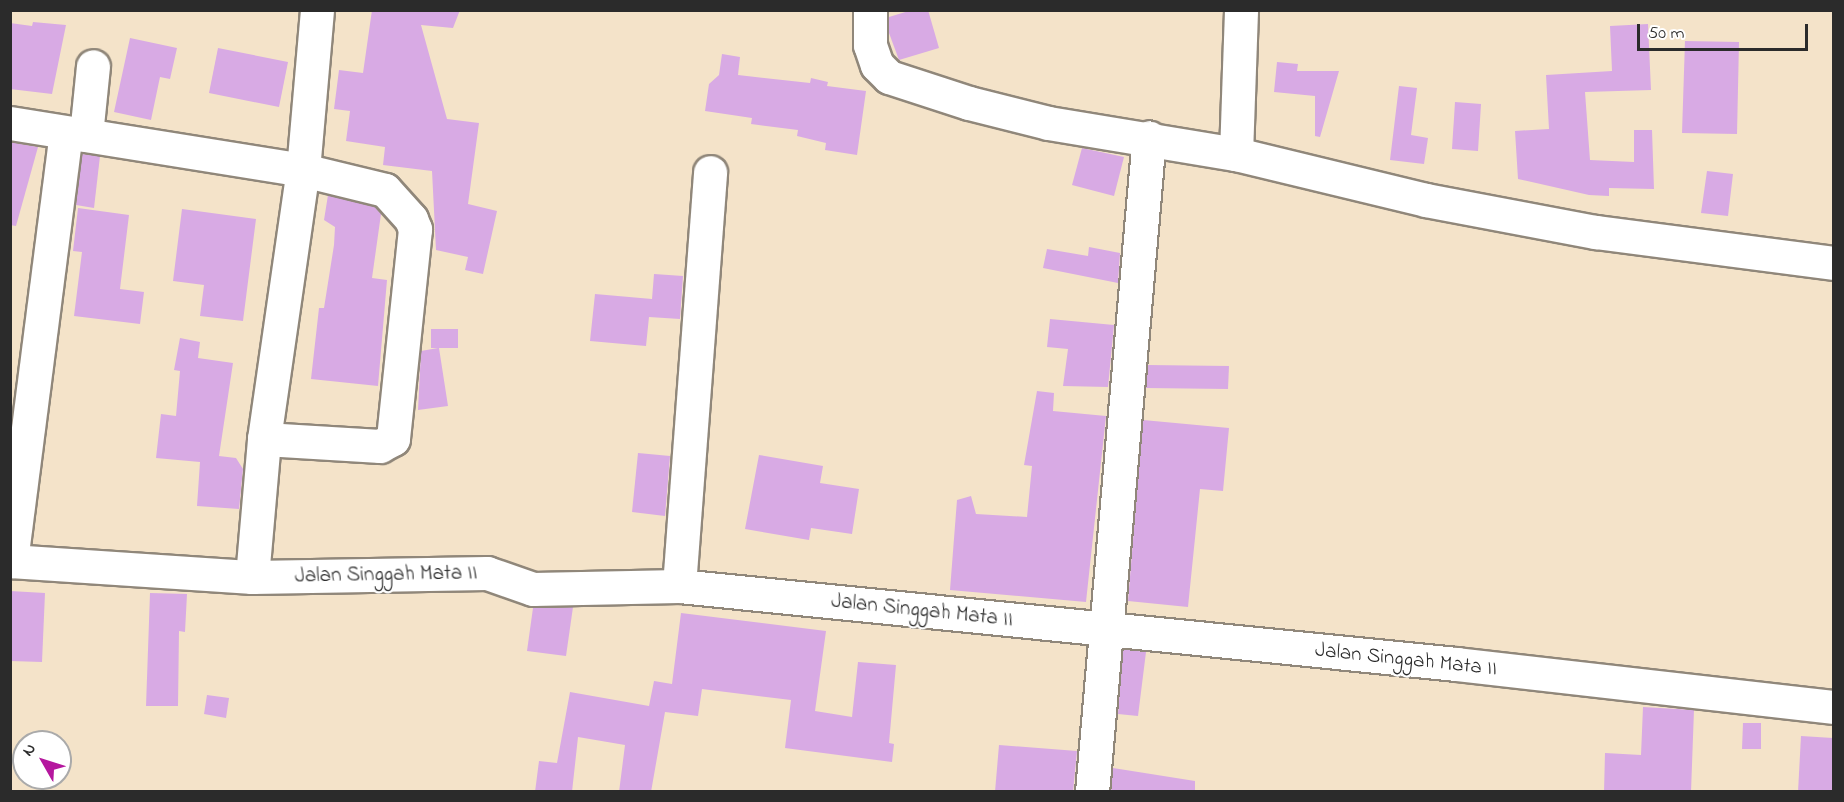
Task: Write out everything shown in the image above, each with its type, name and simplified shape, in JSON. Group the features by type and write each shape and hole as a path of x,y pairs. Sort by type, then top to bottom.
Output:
{"street":[{"path":"252,577 264,439 303,170 317,10"},
{"path":"870,10 870,45 878,65 889,76 915,88 1147,151 1236,154 1426,200 1596,232 1833,263"},
{"path":"1236,154 1240,10"},
{"path":"11,561 76,135 93,66"},
{"path":"10,123 303,170 385,190 411,219 415,229 393,439 380,446 264,439"},
{"path":"1092,792 1108,632 1147,151"},
{"path":"679,586 710,171"},
{"name":"Jalan Singgah Mata II","path":"11,561 252,577 487,573 533,590 679,586 1108,632 1456,664 1833,707"}],"building":[{"path":"372,10 460,10 453,28 421,25 447,119 479,123 468,204 497,211 483,274 465,270 468,257 436,250 432,171 383,165 385,147 346,141 350,111 334,109 339,70 363,73"},
{"path":"912,10 928,10 939,48 899,60 889,33 889,17"},
{"path":"33,22 66,25 52,94 10,89 10,23 32,26"},
{"path":"1648,24 1651,90 1585,92 1590,160 1634,162 1634,130 1652,130 1654,189 1609,188 1609,196 1589,195 1518,179 1515,131 1549,129 1546,75 1612,71 1610,26"},
{"path":"130,38 177,48 170,79 160,77 151,120 114,112"},
{"path":"1685,41 1739,42 1737,134 1682,133"},
{"path":"218,48 288,62 279,107 209,93"},
{"path":"722,54 740,57 738,75 810,83 811,78 828,82 827,86 866,91 857,155 825,150 826,143 797,136 798,130 751,124 752,118 705,111 709,84 719,75"},
{"path":"1277,62 1298,64 1297,71 1339,71 1320,137 1315,136 1315,96 1274,92"},
{"path":"1399,86 1417,88 1411,135 1428,138 1424,164 1390,160"},
{"path":"1455,102 1481,104 1478,151 1452,149"},
{"path":"10,142 38,147 16,226 10,225"},
{"path":"1082,148 1124,157 1114,196 1072,185"},
{"path":"82,154 100,156 94,208 76,205"},
{"path":"1707,171 1733,174 1728,216 1701,213"},
{"path":"328,195 375,207 381,214 372,278 387,280 378,386 311,379 319,308 324,308 334,245 335,227 324,220"},
{"path":"78,208 129,215 120,289 144,292 140,324 74,316 82,252 73,251"},
{"path":"182,209 256,219 243,321 200,316 204,285 173,281"},
{"path":"1089,247 1120,253 1118,283 1043,268 1047,249 1088,256"},
{"path":"654,274 683,276 680,319 649,317 646,346 590,341 595,294 652,299"},
{"path":"1050,319 1114,325 1108,387 1063,386 1068,349 1047,347"},
{"path":"431,329 458,329 458,348 439,348 448,406 418,410 421,351 438,348 431,348"},
{"path":"180,338 200,342 198,358 233,363 219,456 236,458 243,469 239,509 197,506 200,462 156,458 161,414 176,416 180,371 174,370"},
{"path":"1148,365 1229,366 1228,389 1146,388"},
{"path":"1037,391 1054,393 1053,411 1106,416 1086,602 950,590 957,500 971,496 976,514 1027,517 1032,466 1024,465"},
{"path":"1143,420 1229,428 1223,491 1200,489 1188,607 1128,601"},
{"path":"638,453 670,456 665,516 632,512"},
{"path":"759,455 823,466 820,483 859,489 852,534 811,528 809,540 745,529"},
{"path":"10,591 45,593 42,662 10,661"},
{"path":"150,593 187,594 185,632 179,631 178,706 146,706"},
{"path":"573,607 566,656 527,651 533,608"},
{"path":"681,613 826,631 815,711 852,717 858,662 896,665 889,743 894,744 892,762 785,748 791,700 702,689 698,716 665,712 651,792 619,792 625,745 578,737 572,792 535,792 539,761 557,763 570,692 649,706 654,681 672,684"},
{"path":"1123,649 1146,652 1138,716 1118,714"},
{"path":"207,695 229,698 226,718 204,714"},
{"path":"1643,707 1694,710 1691,792 1604,792 1605,753 1641,755"},
{"path":"1743,723 1761,723 1761,749 1742,749"},
{"path":"1801,736 1833,738 1832,792 1798,792"},
{"path":"999,745 1077,751 1073,792 995,792"},
{"path":"1113,768 1195,781 1195,792 1111,792"}]}
